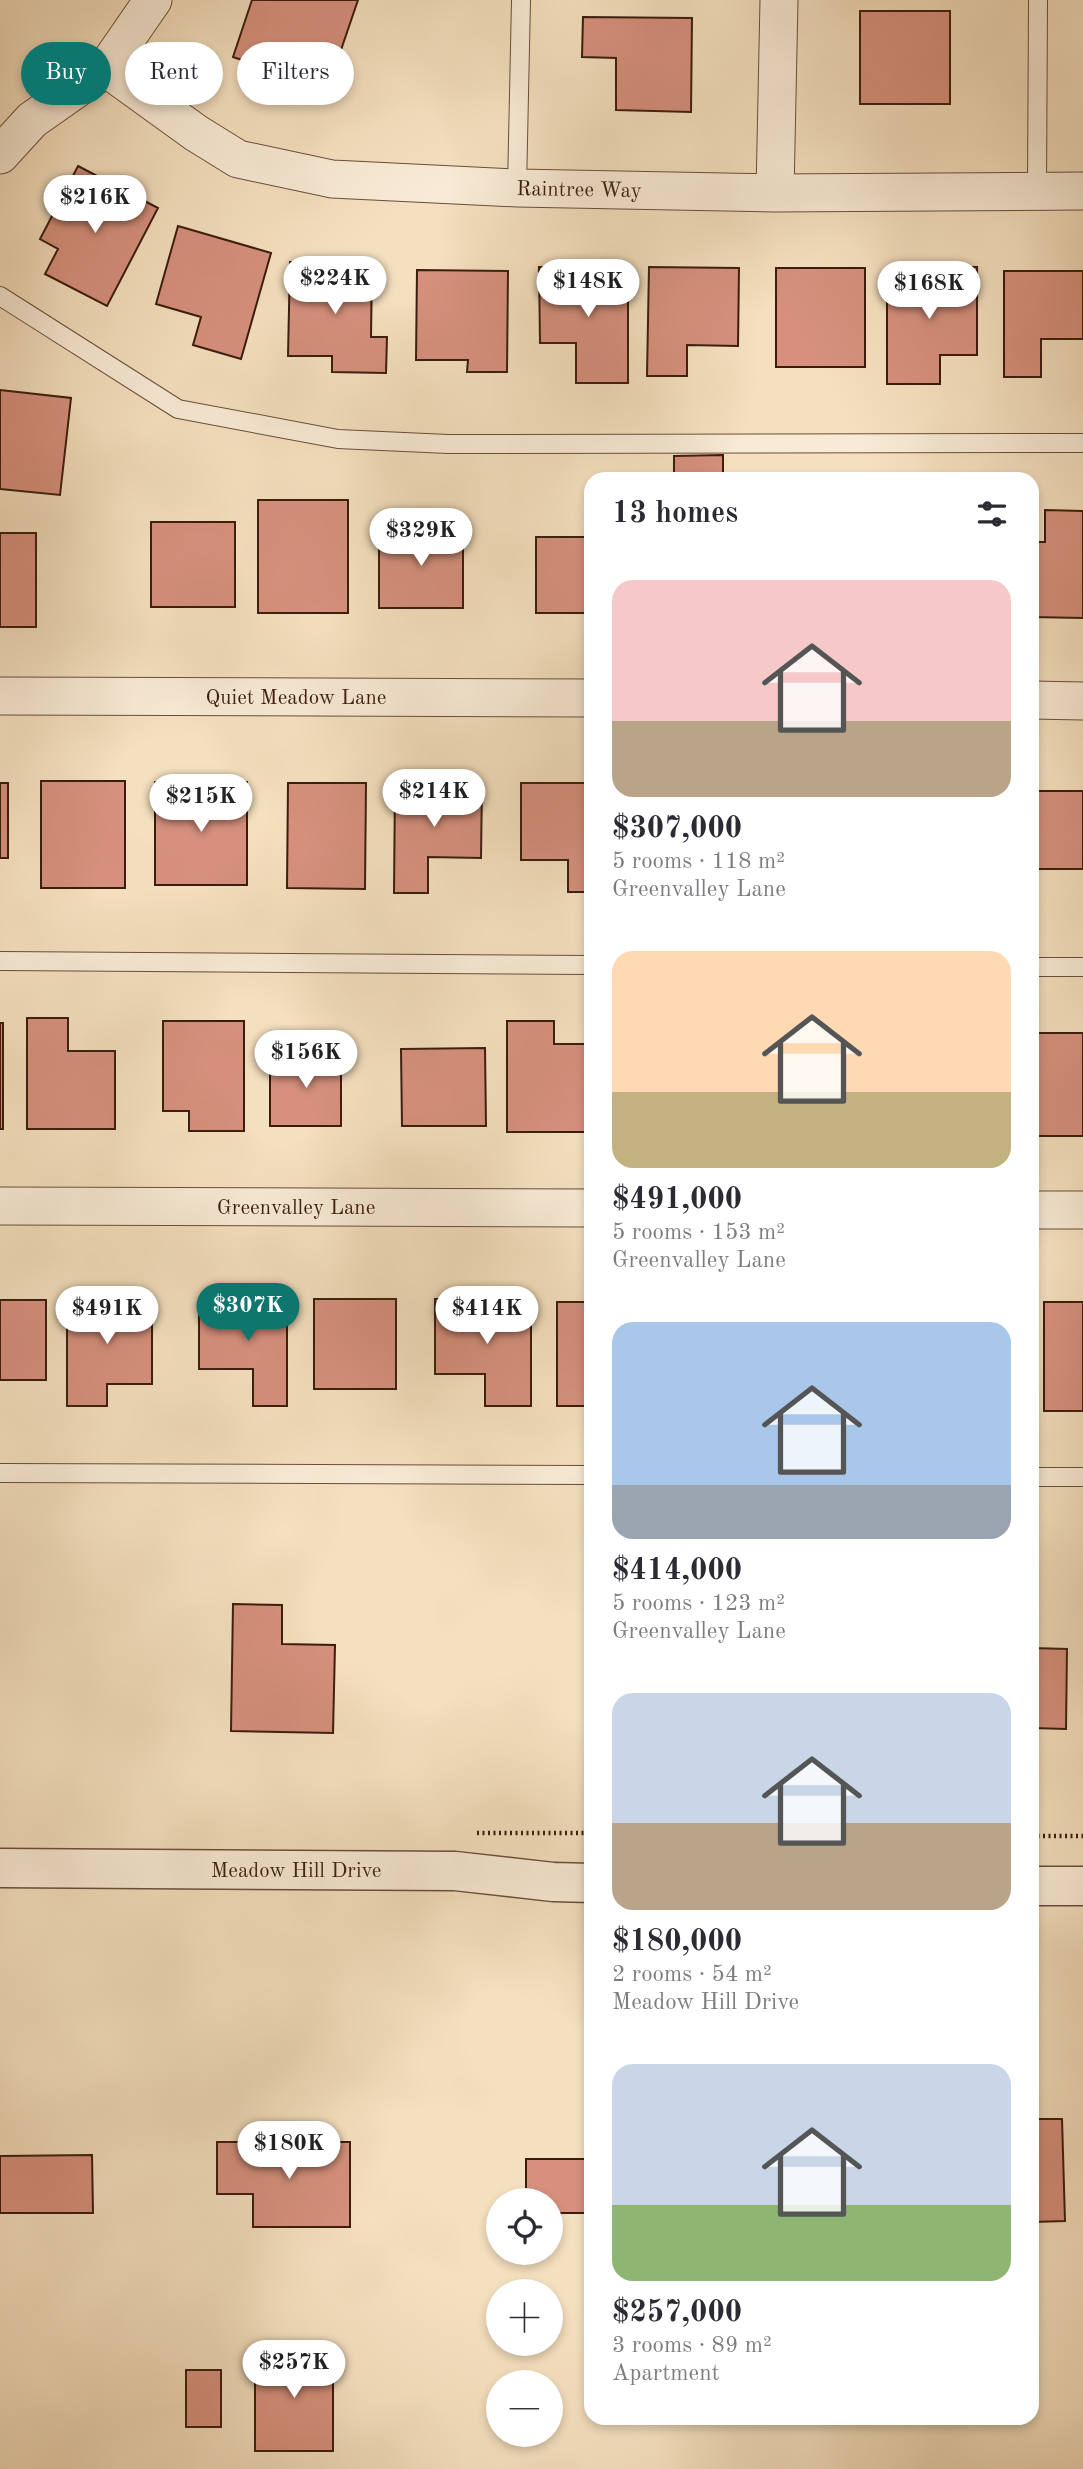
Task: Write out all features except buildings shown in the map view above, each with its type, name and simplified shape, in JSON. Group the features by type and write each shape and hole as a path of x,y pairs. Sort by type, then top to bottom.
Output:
{"street":[{"path":"111,61 153,0"},
{"path":"775,193 779,0"},
{"name":"Raintree Way","path":"111,72 196,133 238,159 332,179 517,188 775,193 1083,191"},
{"path":"0,155 32,120 53,105"},
{"name":"Quiet Meadow Lane","path":"0,696 584,698"},
{"path":"1039,701 1083,701"},
{"name":"Greenvalley Lane","path":"0,1206 584,1208"},
{"path":"1039,1210 1083,1210"},
{"name":"Meadow Hill Drive","path":"0,1868 455,1871 584,1883"},
{"path":"1039,1886 1083,1886"}],"lane":[{"path":"517,188 521,0"},
{"path":"1037,192 1038,0"},
{"path":"0,296 178,409 338,439 448,444 1083,443"},
{"path":"0,961 584,965"},
{"path":"1039,967 1083,967"},
{"path":"0,1473 584,1475"},
{"path":"1039,1477 1083,1477"}],"path":[{"path":"1039,1836 1083,1836"}]}
